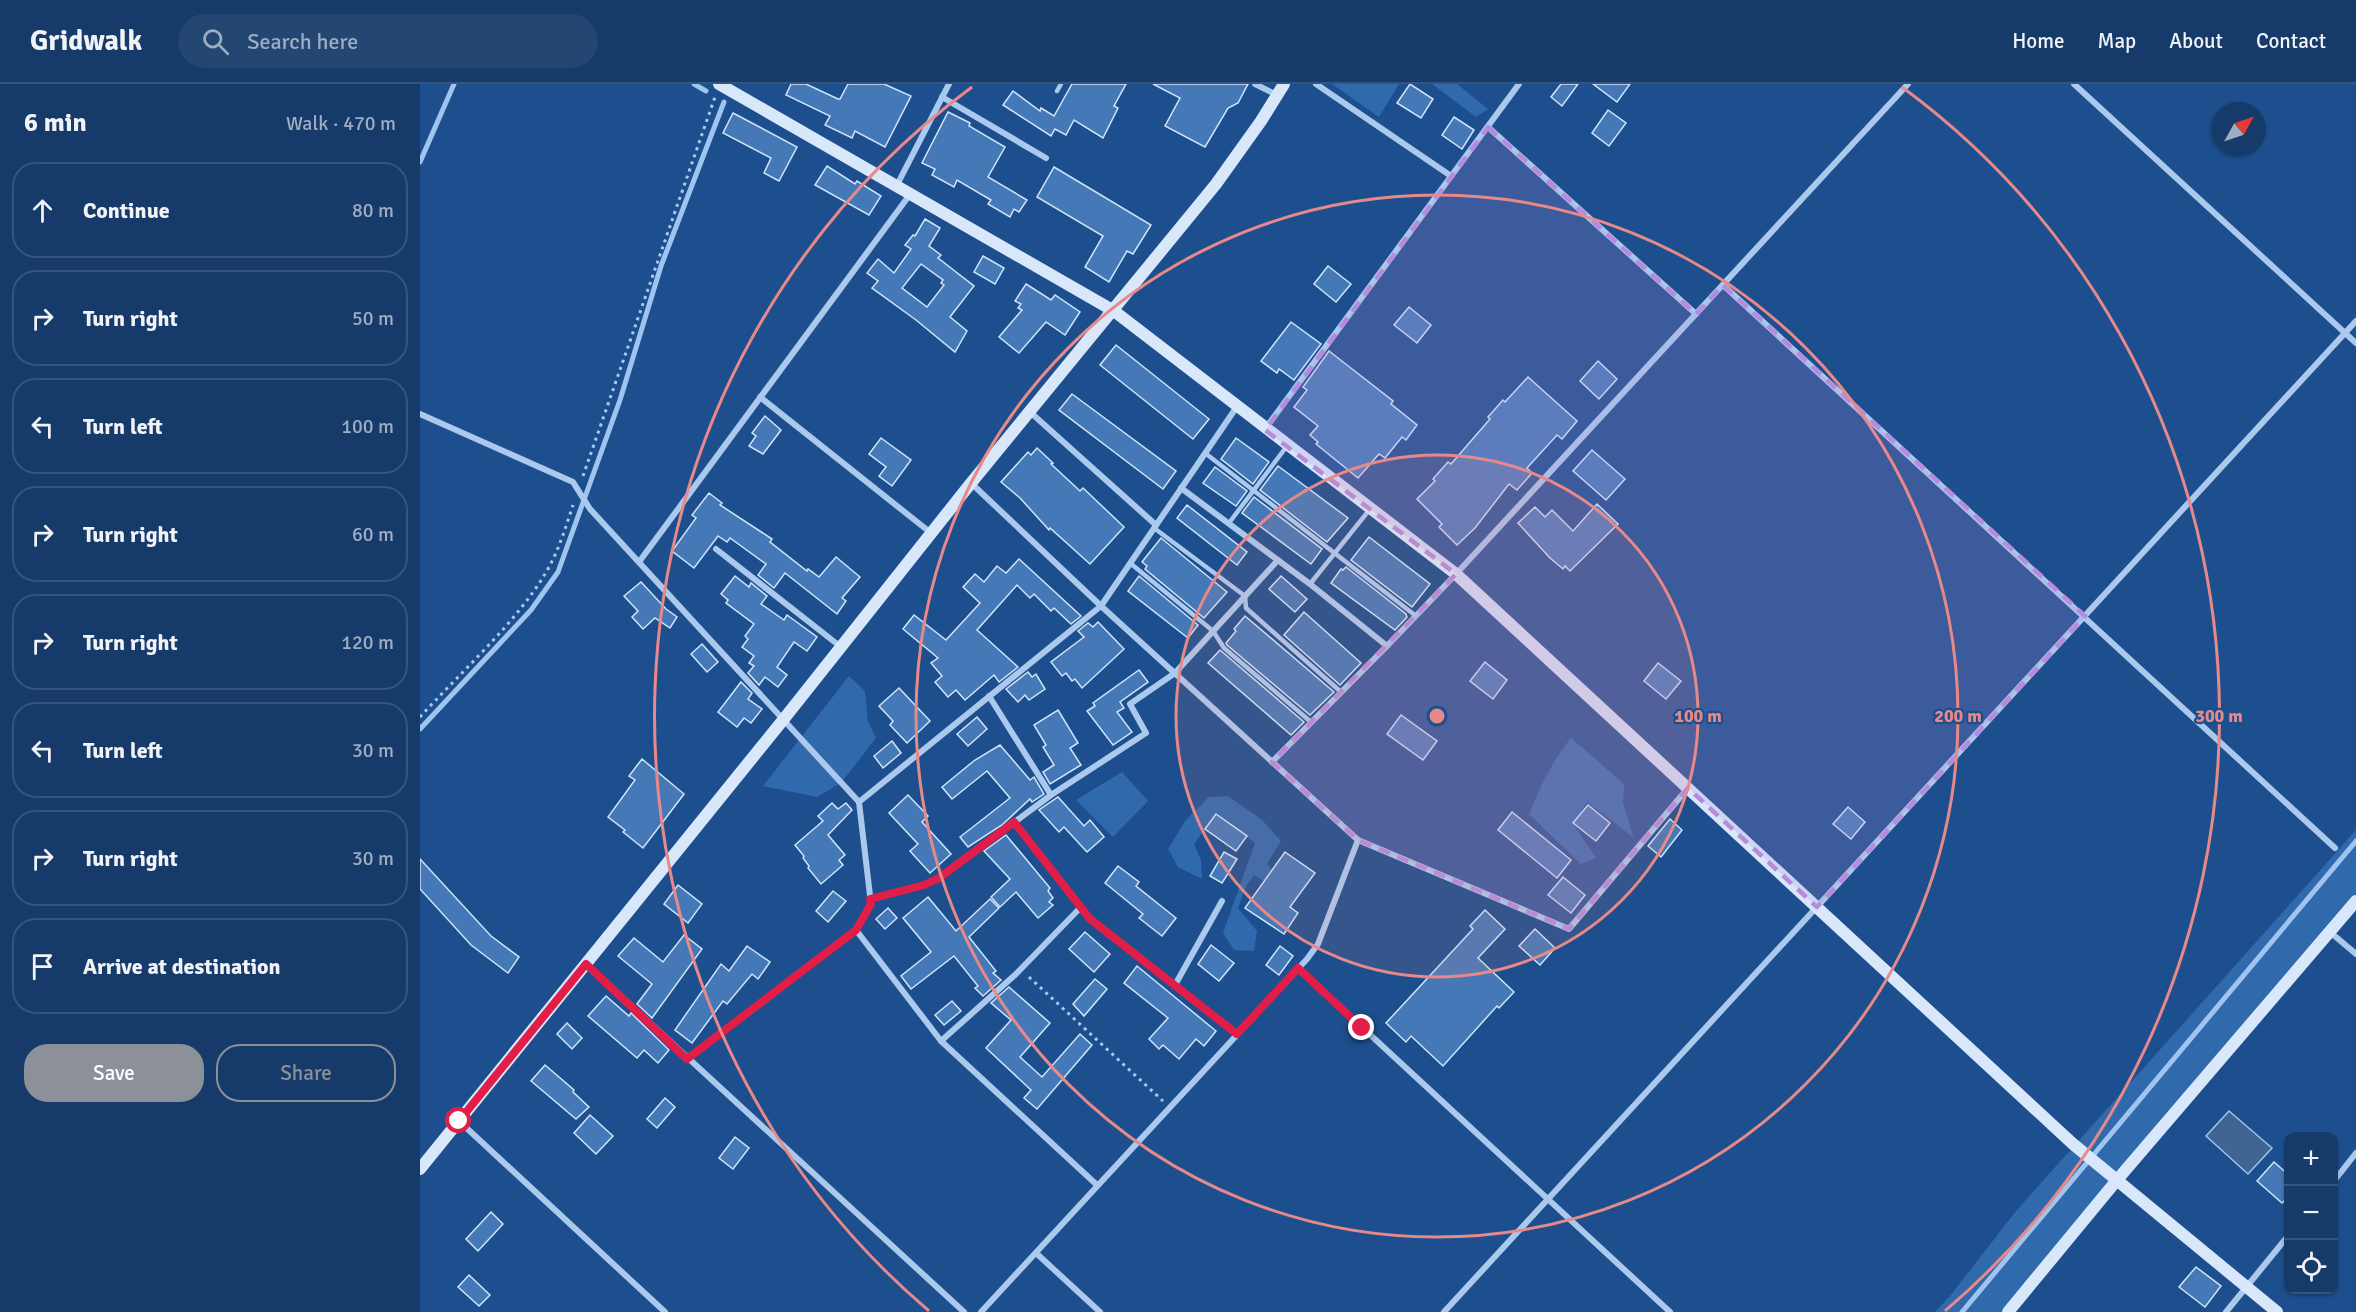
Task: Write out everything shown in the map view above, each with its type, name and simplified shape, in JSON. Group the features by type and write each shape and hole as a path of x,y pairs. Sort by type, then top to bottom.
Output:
{"street":[{"path":"719,84 1114,311 1236,408 1456,574 2073,1144 2277,1312"},
{"path":"897,185 949,84"},
{"path":"1255,84 1277,95"},
{"path":"420,1169 783,720 971,483 1216,184 1284,84"},
{"path":"1316,84 1451,176"},
{"path":"1265,430 1519,84"},
{"path":"1272,762 1456,574 1908,84"},
{"path":"2074,84 2356,343"},
{"path":"942,97 1046,158"},
{"path":"1488,127 1696,314"},
{"path":"639,562 911,193"},
{"path":"1723,285 2335,848"},
{"path":"1444,1312 2356,321"},
{"path":"760,397 932,533"},
{"path":"859,802 1101,606 1236,408"},
{"path":"1030,412 1155,526"},
{"path":"420,414 573,482 590,509 859,802 871,904 856,930 687,1059"},
{"path":"971,483 1101,606 1358,840 1569,929 1688,788"},
{"path":"1181,488 1310,584 1386,646"},
{"path":"716,549 841,647"},
{"path":"870,899 924,885 939,878 1051,795 1146,733 1130,704 1175,673 1278,560"},
{"path":"989,696 1051,795"},
{"path":"1014,822 1090,919 1237,1034"},
{"path":"981,1312 1318,944 1358,840"},
{"path":"1175,985 1222,901"},
{"path":"2011,1311 2117,1180 2356,901"},
{"path":"941,1041 1021,970 1081,907"},
{"path":"856,930 941,1041 1097,1185"},
{"path":"2330,932 2356,954"},
{"path":"586,964 964,1312"},
{"path":"1298,968 1670,1312"},
{"path":"459,1121 665,1312"},
{"path":"2338,1176 2356,1153"},
{"path":"2226,1312 2286,1240"},
{"path":"1036,1253 1100,1312"}],"lane":[{"path":"1057,91 1061,84"},
{"path":"1229,523 1287,446"},
{"path":"1205,453 1416,616"},
{"path":"1310,584 1370,509"},
{"path":"1155,526 1245,596 1246,608 1341,692"},
{"path":"1130,563 1213,631 1224,648 1311,722"}],"path":[{"path":"420,717 528,599 546,573 559,547 719,84"},
{"path":"1021,970 1169,1107"}],"highlighted area":[{"path":"1488,127 1696,314 1723,285 2085,616 1817,907 1688,788 1569,929 1358,840 1272,762 1456,574 1265,430"}],"shaded area":[{"path":"1332,84 1399,84 1379,117"},
{"path":"1432,84 1457,84 1488,109 1476,117"},
{"path":"849,676 865,691 868,721 876,738 841,783 817,797 763,786"},
{"path":"1571,738 1624,784 1623,803 1634,838 1587,802 1573,824 1596,858 1581,864 1529,814 1547,774"},
{"path":"1122,772 1148,801 1113,837 1076,800"},
{"path":"1228,796 1261,819 1281,841 1267,864 1288,888 1287,895 1254,875 1246,886 1238,908 1257,931 1254,951 1234,950 1223,933 1255,843 1216,814 1194,844 1201,860 1202,879 1178,867 1168,849 1185,821 1209,797"},
{"path":"2356,830 2356,899 2008,1312 1935,1312 2016,1211"},
{"path":"2229,1111 2272,1148 2248,1174 2206,1136"}],"building":[{"path":"791,84 806,84 838,99 848,84 884,84 911,96 885,147 855,131 852,138 825,125 830,116 786,95"},
{"path":"1072,84 1126,84 1114,106 1118,108 1103,138 1074,120 1066,135 1055,129 1051,136 1003,105 1013,91 1040,111 1041,108 1054,116"},
{"path":"1153,84 1248,84 1238,103 1228,108 1205,147 1165,126 1180,98"},
{"path":"1410,84 1433,99 1421,118 1397,103"},
{"path":"1561,84 1578,84 1562,106 1551,97"},
{"path":"1593,84 1630,84 1617,102"},
{"path":"1608,110 1626,123 1609,146 1592,133"},
{"path":"948,112 970,123 969,126 1005,147 988,177 1027,200 1019,212 1014,209 1010,217 988,204 991,200 957,180 954,187 932,175 935,169 922,163"},
{"path":"733,113 797,147 779,181 764,173 771,158 723,133"},
{"path":"1454,117 1474,130 1462,149 1442,135"},
{"path":"827,166 855,184 857,181 881,196 869,215 815,185"},
{"path":"1054,167 1151,225 1133,254 1127,251 1109,282 1085,267 1103,236 1037,197"},
{"path":"925,219 940,228 929,246 941,255 938,258 974,286 950,317 967,331 955,352 872,288 878,281 867,273 878,259 894,273 911,249 905,245 913,235 915,236","holes":["921,264 943,280 941,283 944,285 927,307 902,288"]},
{"path":"983,256 1004,268 995,284 974,272"},
{"path":"1328,266 1351,284 1336,302 1314,284"},
{"path":"1026,284 1051,300 1055,295 1080,312 1065,335 1046,322 1019,353 999,337 1022,310 1018,308 1021,304 1015,301"},
{"path":"1409,307 1431,325 1417,343 1394,325"},
{"path":"1291,322 1321,344 1294,380 1279,369 1277,373 1261,361"},
{"path":"1116,345 1209,419 1193,439 1100,365"},
{"path":"1329,351 1393,401 1391,404 1417,425 1406,440 1402,437 1385,458 1379,454 1358,478 1316,444 1318,442 1310,435 1318,426 1294,407 1307,390 1303,387"},
{"path":"1598,361 1617,379 1599,399 1580,381"},
{"path":"1528,377 1577,421 1562,439 1557,435 1527,468 1532,473 1517,490 1509,484 1475,528 1457,545 1439,527 1442,524 1417,499 1435,481 1433,479 1448,462 1451,464 1490,419 1488,417 1503,400 1505,402"},
{"path":"1072,394 1176,471 1163,489 1059,410"},
{"path":"765,416 781,430 763,454 749,446 756,436 752,433"},
{"path":"881,438 911,460 892,486 879,476 886,467 869,454"},
{"path":"1236,438 1269,462 1253,484 1221,459"},
{"path":"1037,448 1080,491 1083,488 1124,527 1090,564 1050,528 1049,530 1020,498 1001,482 1028,452 1031,455"},
{"path":"1592,450 1625,479 1606,500 1573,471"},
{"path":"1278,466 1348,518 1327,542 1260,490"},
{"path":"1215,467 1247,491 1236,506 1203,483"},
{"path":"709,493 722,503 720,505 772,539 770,542 807,571 808,569 819,577 836,557 860,577 842,598 846,601 837,614 785,573 774,588 758,575 766,564 730,538 727,542 718,536 694,568 672,551 696,518 692,515"},
{"path":"1254,497 1322,549 1311,564 1242,513"},
{"path":"1597,504 1618,524 1570,571 1565,566 1563,569 1550,558 1518,523 1535,507 1545,517 1552,510 1573,531"},
{"path":"1187,505 1247,552 1237,565 1177,518"},
{"path":"1369,537 1430,584 1412,607 1351,560"},
{"path":"1161,538 1227,592 1204,618 1145,569 1147,566 1142,562"},
{"path":"1019,559 1081,616 1071,624 1054,608 1051,611 1034,594 1030,598 1017,585 977,630 1018,667 999,682 994,675 965,700 956,690 948,697 935,682 942,676 931,663 938,658 903,629 914,615 946,640 980,603 963,587 975,574 984,582 997,566 1006,573"},
{"path":"1346,567 1406,614 1407,617 1395,630 1331,583 1341,569"},
{"path":"735,576 749,587 751,583 767,596 761,604 784,620 787,615 817,637 807,651 794,642 777,667 787,675 778,687 765,677 759,685 748,673 754,666 749,663 754,656 742,647 748,639 745,636 754,624 726,603 728,600 721,594"},
{"path":"1139,576 1198,625 1188,638 1128,591"},
{"path":"1281,576 1307,599 1295,612 1269,589"},
{"path":"641,582 666,609 677,617 670,628 655,618 643,629 632,617 638,611 624,596"},
{"path":"1304,612 1361,663 1340,685 1284,635"},
{"path":"1245,616 1334,692 1310,715 1227,645 1226,643 1236,631 1234,629"},
{"path":"1098,622 1124,649 1082,688 1066,673 1062,676 1051,662 1084,637 1078,631 1088,623 1093,627"},
{"path":"702,644 718,662 707,672 691,654"},
{"path":"1220,650 1304,722 1291,735 1208,663"},
{"path":"1485,662 1507,680 1493,699 1470,681"},
{"path":"1658,663 1681,681 1666,699 1644,681"},
{"path":"1139,670 1148,682 1120,702 1124,708 1117,712 1132,732 1113,745 1087,711 1095,706 1093,703"},
{"path":"1028,672 1032,677 1036,674 1045,689 1029,700 1025,695 1018,702 1006,689"},
{"path":"741,682 752,693 748,699 762,709 751,723 744,718 737,727 718,712"},
{"path":"899,688 930,721 907,743 890,725 893,721 879,706"},
{"path":"1058,710 1078,743 1070,748 1081,765 1050,784 1043,772 1054,765 1034,725"},
{"path":"1401,715 1437,741 1423,760 1387,734"},
{"path":"977,717 987,729 968,746 957,734"},
{"path":"892,741 901,753 883,768 874,756"},
{"path":"1000,745 1030,780 1034,777 1044,794 1032,802 1030,799 1002,825 968,847 960,837 1010,798 987,771 952,799 942,787 975,760"},
{"path":"642,759 684,794 643,848 608,817 635,780 629,776"},
{"path":"908,795 928,816 922,822 951,854 930,873 910,851 918,844 889,813"},
{"path":"1058,797 1084,826 1090,820 1104,837 1087,852 1064,827 1059,832 1039,810"},
{"path":"832,803 838,809 846,803 852,810 828,835 845,855 839,860 843,865 821,884 808,868 804,856 795,845 823,821 818,816"},
{"path":"1588,805 1610,823 1596,841 1573,823"},
{"path":"1848,807 1865,822 1851,839 1833,824"},
{"path":"1512,812 1571,860 1557,878 1498,830"},
{"path":"1216,814 1247,836 1236,851 1205,829"},
{"path":"1670,819 1682,830 1661,857 1648,846"},
{"path":"1006,835 1050,888 1048,891 1053,898 1049,902 1053,905 1038,918 1016,892 1000,907 991,897 1010,879 984,851"},
{"path":"1224,852 1237,859 1222,883 1210,876"},
{"path":"1285,852 1315,873 1290,907 1298,913 1284,934 1245,908"},
{"path":"420,859 491,936 519,957 508,973 471,945 420,889"},
{"path":"1118,866 1139,882 1136,886 1176,918 1162,936 1139,918 1143,914 1105,883"},
{"path":"1563,877 1585,895 1571,913 1548,895"},
{"path":"678,885 702,904 688,923 664,904"},
{"path":"833,891 846,901 828,922 816,911"},
{"path":"928,897 956,931 990,899 999,908 969,937 996,971 993,973 1001,980 983,996 975,988 978,986 954,956 911,989 901,976 931,952 903,918"},
{"path":"888,908 897,918 885,929 876,919"},
{"path":"1485,910 1505,929 1478,958 1514,992 1499,1008 1497,1006 1443,1066 1411,1036 1406,1042 1386,1023 1473,929 1470,926"},
{"path":"1535,929 1555,948 1540,965 1519,946"},
{"path":"1085,932 1110,954 1094,972 1069,949"},
{"path":"684,935 702,949 652,1018 637,1004 652,984 618,956 634,938 663,962"},
{"path":"1211,945 1234,963 1219,981 1198,964"},
{"path":"747,946 770,962 758,979 752,974 727,1004 723,1001 692,1043 675,1030 721,964 729,971"},
{"path":"1280,946 1293,956 1279,975 1266,965"},
{"path":"1137,966 1216,1031 1204,1046 1196,1039 1179,1059 1163,1045 1159,1049 1149,1039 1168,1018 1124,983"},
{"path":"1095,979 1107,989 1084,1016 1073,1004"},
{"path":"1009,987 1050,1023 1020,1057 1042,1077 1080,1034 1092,1045 1037,1109 1024,1098 1031,1090 986,1048 1011,1020 991,1003"},
{"path":"606,996 629,1016 631,1013 669,1050 658,1063 644,1050 637,1058 588,1016"},
{"path":"952,1001 961,1011 944,1025 935,1015"},
{"path":"567,1023 582,1038 572,1049 557,1034"},
{"path":"545,1065 574,1090 573,1092 589,1107 576,1119 531,1081"},
{"path":"665,1098 675,1107 657,1128 647,1119"},
{"path":"590,1115 613,1136 596,1154 574,1133"},
{"path":"735,1137 749,1148 733,1169 719,1158"},
{"path":"2274,1162 2284,1171 2284,1201 2282,1203 2257,1181"},
{"path":"491,1212 503,1224 478,1251 466,1239"},
{"path":"2196,1267 2221,1286 2205,1307 2179,1287"},
{"path":"469,1275 490,1295 479,1306 458,1287"}],"waterway":[{"path":"420,162 454,84"},
{"path":"694,84 706,91"},
{"path":"420,729 531,610 558,572 620,400 661,266 724,102"},
{"path":"1962,1312 2356,841"}],"route":[{"path":"459,1121 586,964 687,1059 856,930 871,904 870,899 924,885 939,878 1014,822 1090,919 1237,1034 1298,968 1362,1028"}]}
